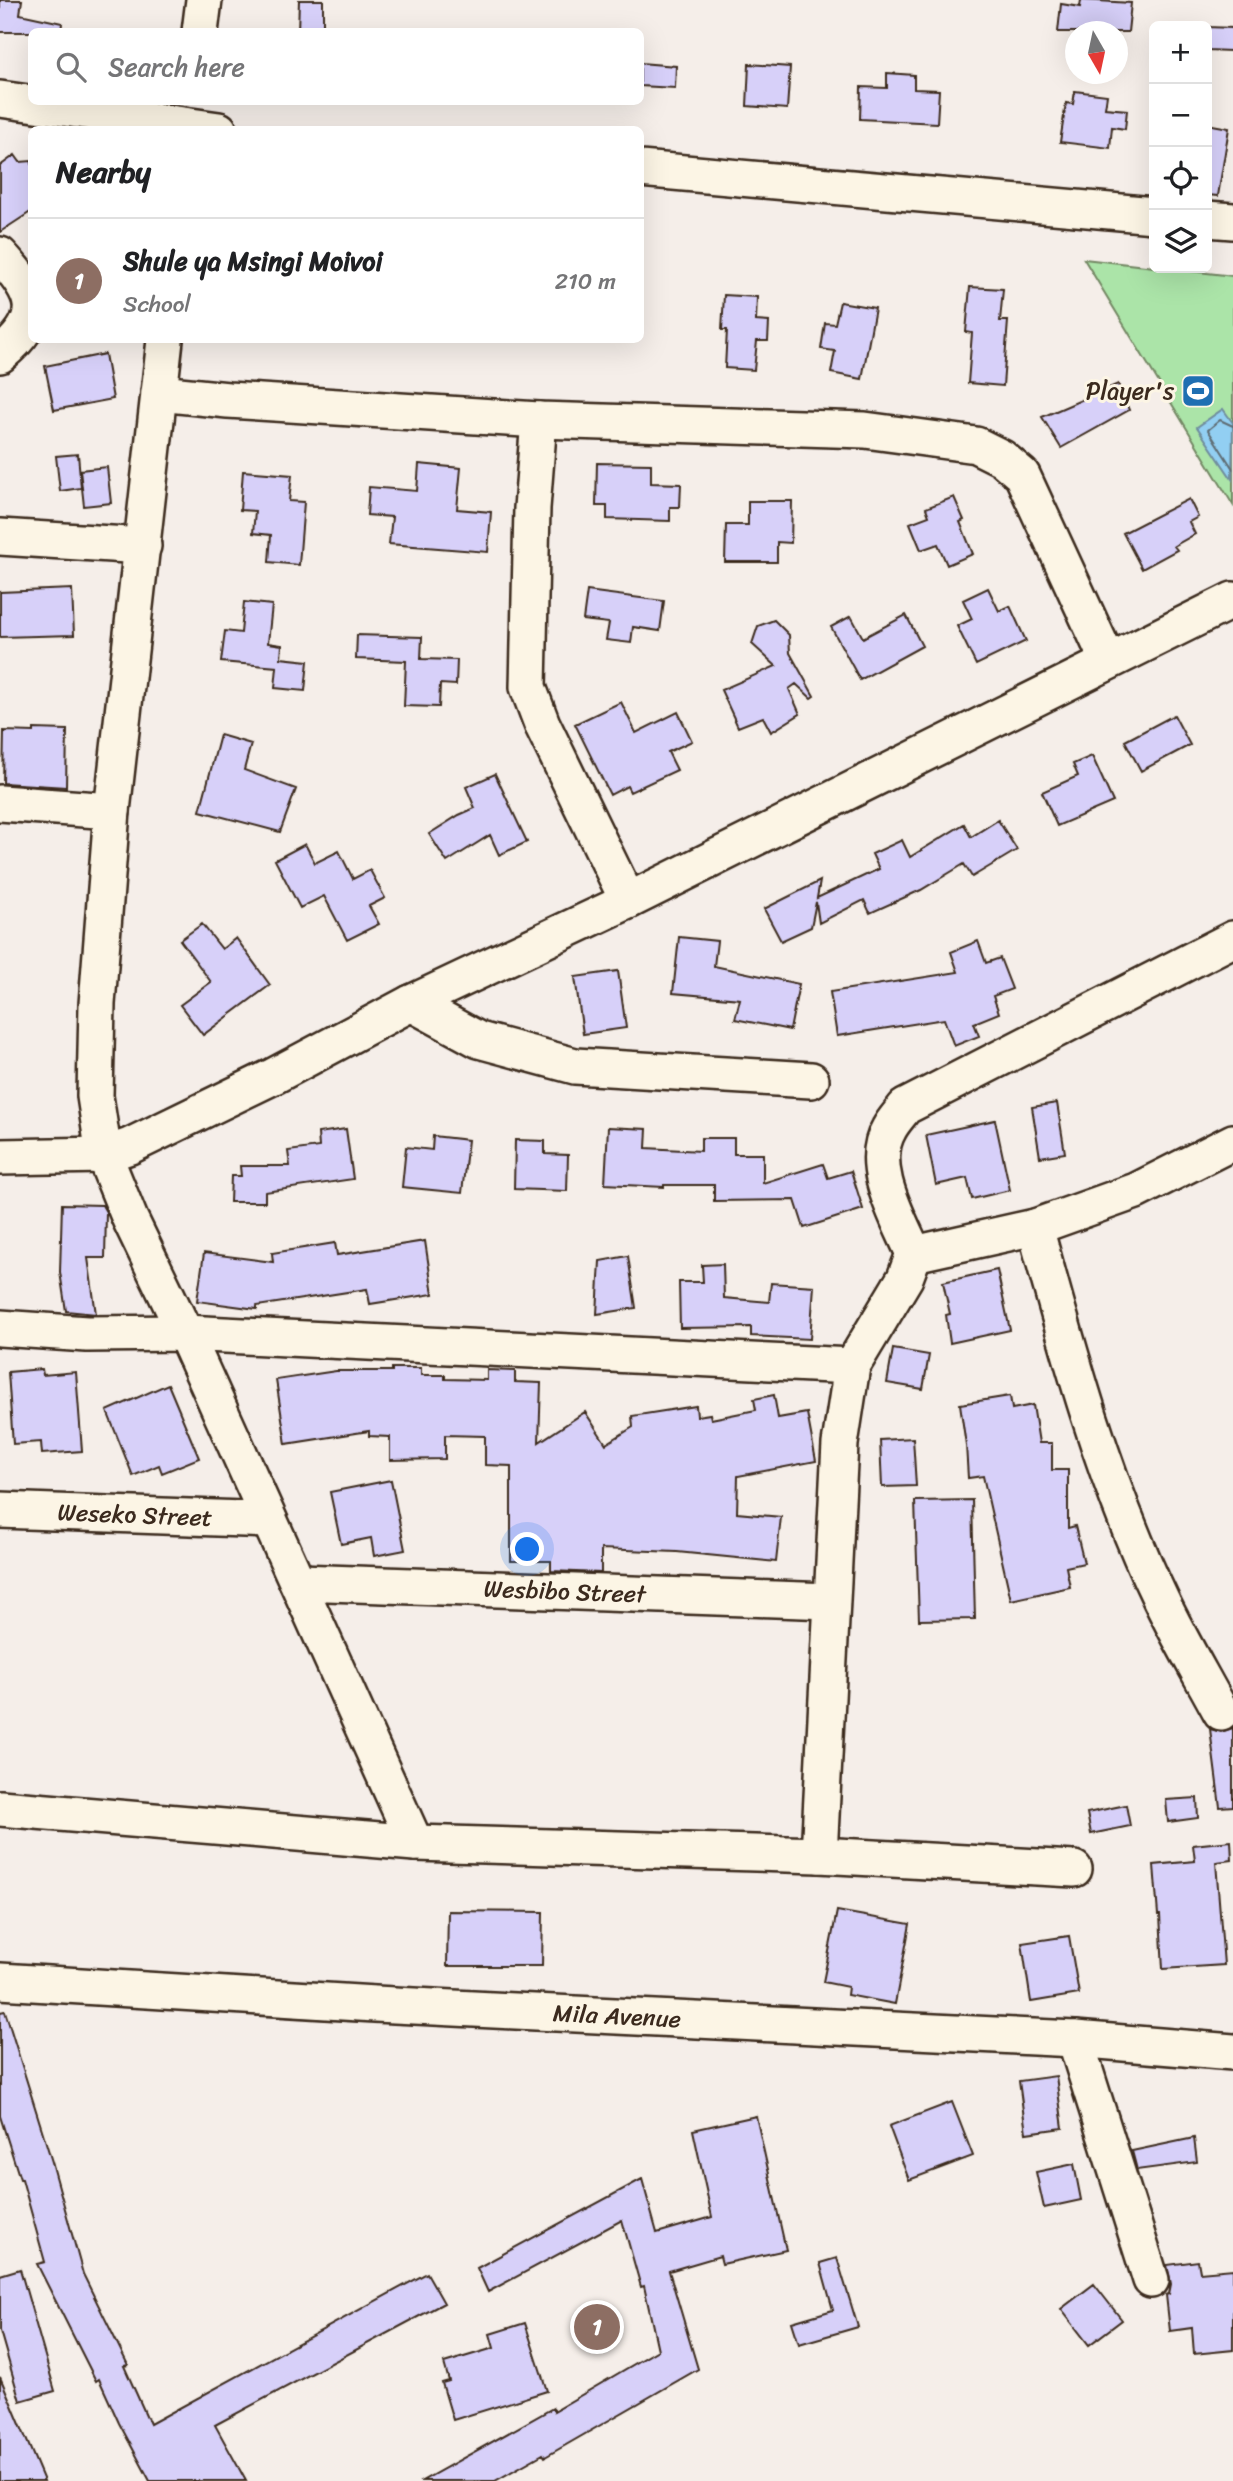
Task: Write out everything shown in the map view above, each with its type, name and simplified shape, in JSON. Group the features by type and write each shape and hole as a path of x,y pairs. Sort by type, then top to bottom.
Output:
{"street":[{"path":"200,28 204,0"},
{"path":"0,99 28,102"},
{"path":"53,105 196,121"},
{"path":"644,169 1149,215"},
{"path":"1212,219 1233,221"},
{"path":"0,255 21,278 28,290"},
{"path":"0,355 25,332 28,319"},
{"path":"165,343 112,811 97,1004 95,1096 104,1155 130,1219 299,1583 415,1843"},
{"path":"159,393 539,420 865,430 975,445 1002,458 1022,475 1108,661"},
{"path":"539,420 532,508 528,687 542,724 628,901"},
{"path":"0,537 143,546"},
{"path":"0,1157 104,1155 130,1146 274,1076 411,1003 628,901 1233,600"},
{"path":"0,803 112,811"},
{"path":"819,1855 840,1444 852,1366 905,1278 914,1254 881,1175 881,1151 888,1130 905,1107 1233,939"},
{"path":"411,1003 479,1040 575,1066 811,1080"},
{"path":"914,1254 1035,1227 1136,1191 1233,1142"},
{"path":"1035,1227 1061,1323 1122,1508 1161,1600 1222,1712"},
{"path":"0,1328 87,1334 184,1333 852,1366"},
{"name":"Weseko Street","path":"0,1510 269,1520"},
{"name":"Wesbibo Street","path":"299,1583 831,1601"},
{"path":"0,1808 415,1843 819,1855 1074,1869"},
{"name":"Mila Avenue","path":"0,1980 375,2004 1075,2039 1233,2052"},
{"path":"1075,2039 1152,2280"}],"green space":[{"name":"Player's","path":"1084,259 1149,266 1149,273 1233,276 1233,505"}],"water":[{"path":"1223,409 1233,423 1232,479 1197,427"}],"building":[{"path":"0,0 22,0 20,14 62,23 61,28 28,28 28,32 0,32"},
{"path":"299,0 323,0 323,28 298,28"},
{"path":"1081,0 1131,3 1128,32 1128,21 1065,21 1065,32 1058,32 1061,4 1080,7"},
{"path":"1212,27 1233,28 1231,51 1212,50"},
{"path":"644,63 676,66 675,88 644,86"},
{"path":"749,64 790,67 787,109 747,106"},
{"path":"887,73 914,75 914,89 939,90 937,123 860,119 861,87 887,88"},
{"path":"1075,91 1107,95 1105,108 1127,110 1125,129 1112,127 1110,148 1060,142 1066,103 1073,104"},
{"path":"1212,125 1229,128 1218,196 1212,195"},
{"path":"15,155 20,162 28,161 28,214 0,232 0,166"},
{"path":"970,287 1003,289 1000,321 1008,321 1003,386 968,383 972,333 966,332"},
{"path":"724,295 757,297 756,321 769,322 768,341 757,341 754,370 725,368 727,330 722,330"},
{"path":"840,302 875,308 862,379 831,373 835,351 821,349 825,323 835,324"},
{"path":"105,354 113,399 54,410 45,366"},
{"path":"1118,384 1129,410 1061,448 1042,417"},
{"path":"78,454 81,488 60,491 56,456"},
{"path":"597,463 651,464 651,483 681,484 680,507 670,507 670,521 607,519 607,506 596,506"},
{"path":"419,464 461,468 457,509 491,512 488,552 389,544 392,517 367,515 369,487 417,491"},
{"path":"107,467 111,503 84,506 80,470"},
{"path":"243,471 292,475 289,501 304,502 299,565 269,562 271,535 253,533 255,511 240,510"},
{"path":"954,497 964,520 960,522 973,554 947,565 938,544 921,550 910,523 929,516 926,508"},
{"path":"1189,499 1198,517 1189,522 1195,534 1174,546 1177,550 1142,569 1123,533"},
{"path":"748,501 792,501 791,543 777,542 777,562 725,562 726,525 748,525"},
{"path":"988,588 999,611 1010,606 1026,641 976,665 957,626 972,619 963,600"},
{"path":"72,589 74,635 0,637 0,592"},
{"path":"587,591 664,601 660,631 633,627 631,643 606,640 609,623 583,620"},
{"path":"244,602 272,605 268,643 282,645 281,658 308,661 305,691 275,688 277,667 221,662 225,631 241,633"},
{"path":"906,615 922,646 860,680 831,627 851,616 863,638"},
{"path":"774,620 789,635 790,653 814,696 811,698 796,684 789,689 800,714 771,732 763,717 738,727 721,690 776,666 752,644 758,626"},
{"path":"357,635 422,637 421,659 457,660 456,685 440,684 439,707 404,706 406,661 356,659"},
{"path":"621,702 636,733 678,712 692,741 668,752 677,770 630,792 627,786 610,795 575,724"},
{"path":"1174,715 1190,745 1141,771 1125,741"},
{"path":"34,729 67,730 66,787 3,783 4,731 34,732"},
{"path":"220,735 251,744 244,770 296,789 280,832 200,811"},
{"path":"1092,756 1113,802 1057,826 1042,792 1078,776 1073,764"},
{"path":"495,774 527,842 499,855 490,835 447,862 429,834 475,808 466,787"},
{"path":"998,820 1017,850 972,877 964,864 921,890 870,913 864,900 819,923 816,902 811,927 781,941 764,909 820,881 817,898 879,869 872,854 902,840 910,857 964,824 971,837"},
{"path":"305,844 315,863 339,851 353,879 370,870 385,898 369,906 379,924 347,940 324,896 300,908 275,860"},
{"path":"202,924 222,949 236,938 270,985 203,1035 180,1005 211,982 180,940"},
{"path":"679,937 717,941 714,966 799,984 790,1030 735,1019 740,999 673,993"},
{"path":"978,941 986,963 1000,958 1012,989 993,996 999,1013 974,1023 979,1036 954,1046 944,1019 837,1036 830,992 958,972 951,952"},
{"path":"618,971 626,1028 583,1034 575,977"},
{"path":"1057,1103 1065,1153 1040,1157 1032,1107"},
{"path":"995,1120 1010,1190 972,1199 967,1178 936,1185 926,1135"},
{"path":"608,1127 647,1129 646,1148 701,1151 701,1138 734,1138 734,1154 763,1154 763,1183 823,1164 828,1178 851,1171 863,1209 804,1228 795,1200 714,1201 714,1185 664,1187 605,1184"},
{"path":"346,1129 353,1179 265,1192 265,1202 230,1202 231,1176 241,1176 240,1166 290,1166 288,1151 319,1147 318,1133"},
{"path":"433,1136 468,1140 462,1193 402,1187 406,1147 432,1150"},
{"path":"515,1140 545,1141 545,1154 568,1155 567,1191 514,1189"},
{"path":"62,1204 102,1205 106,1212 105,1258 88,1258 96,1314 66,1311 60,1272"},
{"path":"425,1241 433,1294 370,1304 367,1289 257,1306 257,1309 197,1301 204,1253 273,1262 272,1253 335,1243 337,1255"},
{"path":"628,1256 636,1308 597,1314 600,1261"},
{"path":"723,1264 724,1298 769,1302 771,1283 814,1286 810,1339 751,1336 751,1327 680,1328 679,1282 703,1282 702,1265"},
{"path":"997,1270 1010,1330 950,1343 946,1315 950,1314 943,1282"},
{"path":"893,1349 929,1355 923,1389 887,1383"},
{"path":"392,1368 421,1368 421,1375 445,1375 445,1379 487,1380 487,1370 515,1371 515,1382 541,1383 539,1442 585,1412 606,1444 633,1427 632,1416 696,1406 697,1416 710,1414 711,1419 756,1410 754,1399 774,1395 778,1418 807,1413 816,1461 738,1476 737,1513 781,1517 776,1562 677,1552 601,1549 601,1573 551,1571 551,1561 511,1561 511,1466 485,1465 485,1436 445,1435 445,1459 390,1460 390,1437 369,1436 369,1431 286,1444 276,1380 336,1371 392,1371"},
{"path":"42,1369 43,1375 76,1372 82,1451 42,1454 41,1442 13,1444 8,1372"},
{"path":"168,1384 199,1458 162,1473 159,1465 133,1476 107,1411"},
{"path":"1010,1396 1012,1409 1033,1405 1039,1443 1052,1443 1052,1470 1068,1470 1068,1528 1075,1526 1084,1563 1066,1567 1070,1587 1011,1600 983,1476 968,1478 960,1404"},
{"path":"913,1438 916,1486 882,1487 880,1440"},
{"path":"391,1480 405,1550 374,1556 371,1538 341,1544 330,1492"},
{"path":"972,1500 975,1619 919,1620 915,1501"},
{"path":"1233,1728 1233,1806 1220,1807 1210,1729 1221,1732"},
{"path":"1197,1798 1198,1818 1168,1822 1166,1800"},
{"path":"1126,1805 1130,1826 1091,1834 1087,1813"},
{"path":"1231,1841 1232,1860 1216,1862 1224,1965 1163,1969 1154,1865 1195,1861 1193,1845"},
{"path":"448,1911 543,1912 542,1966 447,1966"},
{"path":"837,1911 910,1924 895,2004 847,1995 848,1987 823,1982"},
{"path":"1069,1936 1079,1994 1031,2002 1022,1943"},
{"path":"5,2011 52,2162 83,2274 128,2365 124,2366 150,2424 427,2273 444,2303 215,2425 246,2481 150,2481 99,2379 96,2381 37,2264 45,2262 22,2179 0,2116 0,2012"},
{"path":"1056,2076 1063,2128 1026,2133 1019,2081"},
{"path":"952,2102 973,2156 909,2180 889,2126"},
{"path":"756,2116 786,2250 722,2264 720,2256 669,2271 698,2369 545,2457 543,2454 495,2481 422,2481 553,2408 554,2411 658,2350 644,2286 641,2287 622,2220 488,2292 477,2268 642,2179 657,2233 712,2217 693,2130"},
{"path":"1194,2138 1197,2162 1137,2170 1132,2151"},
{"path":"1074,2164 1081,2200 1044,2208 1036,2172"},
{"path":"837,2258 858,2327 799,2344 792,2322 833,2310 820,2263"},
{"path":"1198,2261 1200,2272 1233,2269 1233,2350 1194,2354 1192,2328 1170,2331 1166,2295 1169,2294 1171,2284 1167,2265"},
{"path":"20,2269 55,2391 20,2401 0,2331 0,2275"},
{"path":"1094,2284 1122,2320 1089,2345 1061,2309"},
{"path":"525,2323 547,2391 453,2420 442,2383 449,2381 444,2363 494,2348 490,2334"},
{"path":"0,2377 44,2481 0,2481"}],"place":[{"name":"Player's","path":"1198,391"},
{"name":"Shule ya Msingi Moivoi","path":"597,2327"}]}
